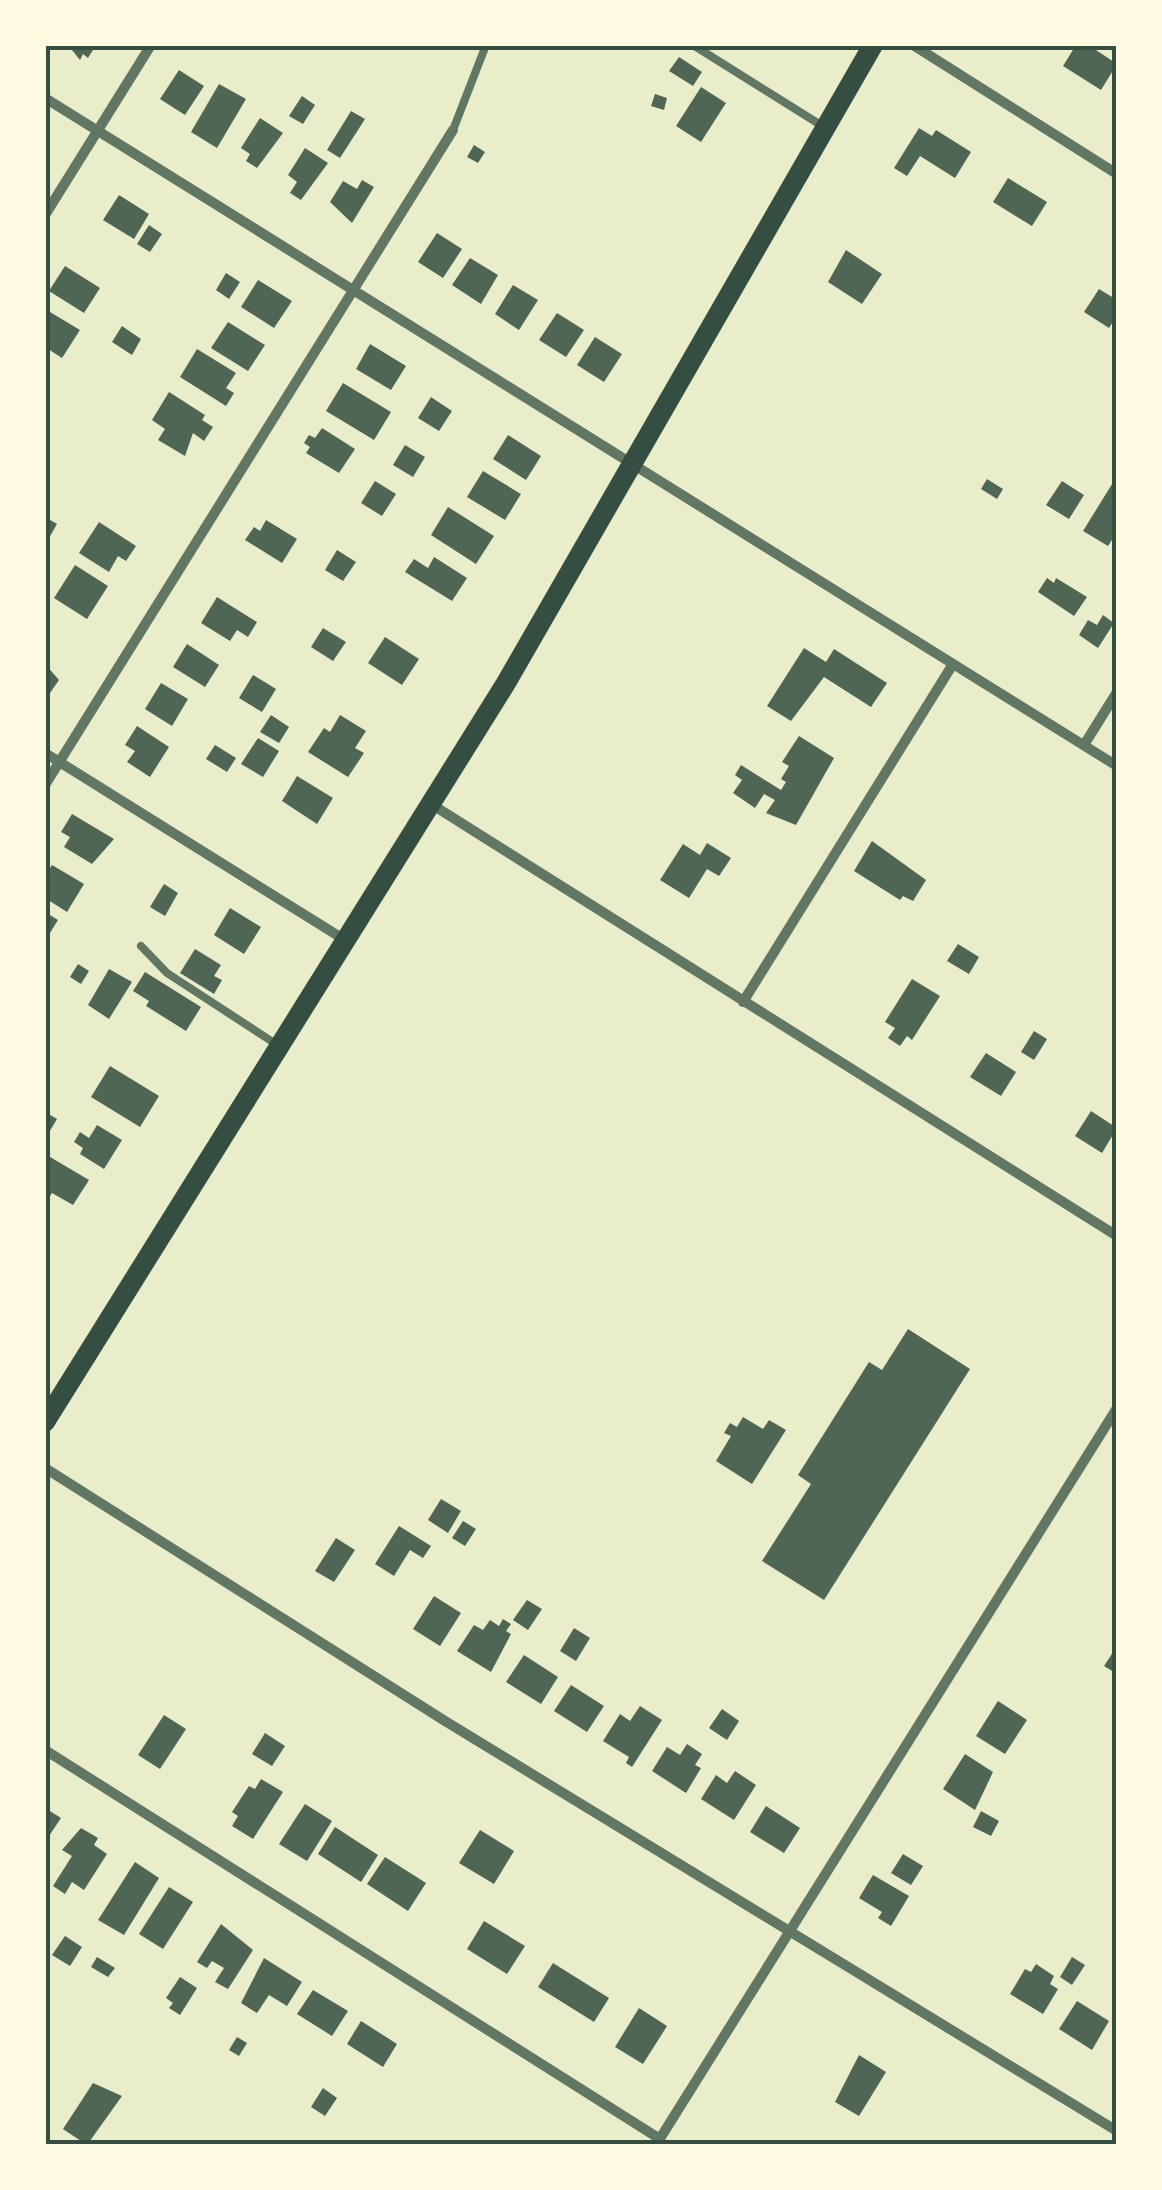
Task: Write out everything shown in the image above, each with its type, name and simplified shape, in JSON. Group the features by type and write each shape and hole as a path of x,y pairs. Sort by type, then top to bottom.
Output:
{"main road":[{"path":"45,1422 431,804 634,466 874,45"}],"street":[{"path":"45,215 151,45"},
{"path":"913,45 1117,174"},
{"path":"45,98 1117,766"},
{"path":"45,786 452,130"},
{"path":"743,1002 952,664"},
{"path":"1084,745 1117,692"},
{"path":"45,752 345,940"},
{"path":"431,804 1117,1236"},
{"path":"45,1750 658,2142 1117,1408"},
{"path":"45,1468 444,1721 1117,2131"}],"lane":[{"path":"452,130 486,45"},
{"path":"694,45 824,127"},
{"path":"141,946 167,973 280,1046"}],"building":[{"path":"68,45 96,45 88,58 83,54 80,60"},
{"path":"1076,45 1099,45 1096,50 1117,64 1101,90 1063,66"},
{"path":"679,57 702,72 693,86 669,71"},
{"path":"179,70 204,86 185,115 160,99"},
{"path":"219,84 246,99 217,148 191,132"},
{"path":"701,87 726,103 701,142 676,126"},
{"path":"655,94 667,98 664,110 651,106"},
{"path":"302,96 315,105 303,124 289,116"},
{"path":"351,111 365,119 340,158 327,150"},
{"path":"260,118 283,133 257,168 246,161 250,154 241,148"},
{"path":"919,128 932,136 936,130 971,152 955,178 920,156 907,176 894,168"},
{"path":"474,145 485,152 478,163 467,157"},
{"path":"305,148 328,163 301,200 290,193 297,182 288,175"},
{"path":"1008,178 1047,202 1032,226 993,202"},
{"path":"362,180 374,187 352,223 330,202 343,181 357,189"},
{"path":"119,195 149,214 134,239 103,220"},
{"path":"149,225 162,234 150,252 137,244"},
{"path":"437,233 462,249 443,278 418,262"},
{"path":"846,250 882,274 862,304 828,282"},
{"path":"470,258 498,275 481,304 452,285"},
{"path":"65,266 100,288 84,313 49,291"},
{"path":"226,273 240,282 229,299 216,290"},
{"path":"258,280 292,301 274,328 241,307"},
{"path":"513,285 538,300 519,330 495,314"},
{"path":"1099,289 1117,300 1117,315 1109,328 1084,312"},
{"path":"45,309 80,330 62,358 45,347"},
{"path":"557,313 584,330 566,357 539,340"},
{"path":"228,322 265,345 248,371 211,348"},
{"path":"122,326 141,339 132,355 112,342"},
{"path":"595,337 622,354 604,382 577,365"},
{"path":"370,344 406,366 391,390 356,369"},
{"path":"197,349 236,373 226,388 234,393 226,406 180,377"},
{"path":"343,383 391,412 374,440 326,411"},
{"path":"169,392 205,415 202,420 213,427 204,441 193,433 185,456 158,440 165,429 152,420"},
{"path":"431,397 452,411 439,431 418,418"},
{"path":"322,428 355,449 339,473 306,453 310,447 304,443 309,435 315,438"},
{"path":"508,435 541,456 526,480 493,459"},
{"path":"405,445 425,457 413,477 393,465"},
{"path":"483,471 521,494 505,520 467,497"},
{"path":"1117,476 1117,532 1108,546 1083,531"},
{"path":"987,479 1003,489 997,499 981,489"},
{"path":"375,481 396,494 382,516 361,503"},
{"path":"1062,481 1084,495 1069,519 1046,505"},
{"path":"448,507 494,536 476,564 431,535"},
{"path":"45,517 57,524 45,545"},
{"path":"266,520 297,539 282,563 245,540 254,527 260,531"},
{"path":"99,522 136,546 126,561 118,556 109,572 79,553"},
{"path":"337,550 356,562 343,581 325,570"},
{"path":"434,557 467,578 452,601 405,572 414,559 428,568"},
{"path":"75,565 108,586 87,619 54,598"},
{"path":"1047,578 1054,583 1056,578 1087,597 1074,616 1038,592"},
{"path":"217,597 257,622 248,637 237,630 230,641 201,623"},
{"path":"1103,615 1114,623 1098,648 1079,635 1088,620 1097,625"},
{"path":"323,628 346,642 333,661 311,647"},
{"path":"385,637 419,659 402,685 368,663"},
{"path":"187,644 219,665 205,687 173,667"},
{"path":"804,648 826,662 834,649 887,683 871,707 824,677 791,721 767,706"},
{"path":"45,664 59,680 50,693 45,690"},
{"path":"253,675 276,689 262,712 239,698"},
{"path":"161,683 188,699 172,726 145,709"},
{"path":"271,715 289,727 279,743 260,732"},
{"path":"340,715 366,731 355,748 364,753 348,777 308,752 324,728 330,732"},
{"path":"137,726 169,747 150,777 127,762 135,751 125,745"},
{"path":"799,736 834,758 796,825 766,813 775,800 764,794 755,808 733,793 742,780 735,775 741,765 781,790 786,782 781,779 789,766 782,762"},
{"path":"258,738 279,751 263,777 241,764"},
{"path":"215,745 236,758 227,772 206,759"},
{"path":"297,776 333,798 317,824 282,801"},
{"path":"72,814 114,839 92,864 64,847 70,837 61,832"},
{"path":"872,841 926,880 913,901 903,896 900,900 854,871"},
{"path":"707,843 731,858 719,876 707,869 689,898 660,880 683,844 700,855"},
{"path":"52,865 84,884 67,912 45,898 45,876"},
{"path":"164,884 178,893 165,916 150,907"},
{"path":"230,908 261,927 244,954 214,935"},
{"path":"45,912 58,920 45,941"},
{"path":"958,944 979,957 969,974 947,961"},
{"path":"195,949 221,965 214,976 222,980 214,994 180,973"},
{"path":"78,964 89,971 81,984 70,977"},
{"path":"109,969 132,982 109,1019 88,1005"},
{"path":"145,972 201,1007 186,1031 146,1006 149,1001 133,991"},
{"path":"912,979 940,996 912,1040 907,1036 900,1046 888,1038 895,1028 885,1022"},
{"path":"1034,1031 1047,1039 1034,1060 1021,1052"},
{"path":"986,1053 1016,1072 1001,1096 970,1077"},
{"path":"110,1066 159,1096 140,1127 91,1097"},
{"path":"1091,1111 1117,1128 1102,1153 1075,1136"},
{"path":"45,1112 57,1119 45,1139"},
{"path":"97,1125 122,1140 104,1169 80,1154 83,1148 74,1142 80,1132 89,1138"},
{"path":"45,1154 89,1180 73,1205 52,1193 45,1205"},
{"path":"908,1329 970,1369 824,1600 762,1561 811,1484 798,1475 869,1362 882,1370"},
{"path":"743,1417 763,1429 769,1420 786,1430 752,1484 716,1461 731,1436 724,1433 730,1423 737,1427"},
{"path":"441,1499 461,1511 448,1533 428,1520"},
{"path":"463,1521 476,1529 465,1546 452,1538"},
{"path":"399,1526 431,1546 423,1558 410,1550 394,1576 375,1564"},
{"path":"336,1538 355,1550 334,1582 315,1571"},
{"path":"434,1596 461,1613 440,1646 413,1629"},
{"path":"527,1600 542,1609 528,1630 513,1620"},
{"path":"503,1619 511,1624 506,1631 511,1634 491,1672 457,1651 474,1625 483,1630 490,1620 499,1626"},
{"path":"574,1628 590,1638 576,1661 560,1651"},
{"path":"1117,1646 1117,1674 1104,1666"},
{"path":"524,1655 558,1677 541,1704 506,1682"},
{"path":"571,1685 604,1706 587,1732 554,1711"},
{"path":"998,1701 1027,1720 1005,1754 976,1736"},
{"path":"640,1706 662,1720 632,1767 626,1763 629,1757 603,1741 620,1714 630,1721"},
{"path":"722,1709 739,1721 727,1740 709,1728"},
{"path":"164,1715 186,1729 160,1769 138,1755"},
{"path":"265,1733 285,1746 272,1766 252,1754"},
{"path":"687,1744 702,1754 695,1765 701,1768 686,1793 652,1771 667,1747 680,1755"},
{"path":"965,1754 993,1772 975,1810 943,1789"},
{"path":"735,1771 756,1785 734,1820 701,1799 716,1775 727,1783"},
{"path":"261,1779 283,1792 253,1839 232,1826 238,1816 232,1812 249,1786 255,1789"},
{"path":"305,1804 332,1821 307,1861 279,1844"},
{"path":"766,1806 800,1828 784,1853 750,1832"},
{"path":"45,1808 61,1818 45,1842"},
{"path":"981,1811 999,1821 991,1836 973,1827"},
{"path":"335,1827 378,1855 361,1882 318,1854"},
{"path":"81,1828 98,1838 94,1845 107,1854 84,1890 72,1882 65,1894 53,1886 72,1856 62,1850"},
{"path":"480,1830 514,1851 494,1884 459,1863"},
{"path":"903,1854 923,1866 911,1885 891,1873"},
{"path":"385,1857 426,1883 408,1911 367,1884"},
{"path":"135,1862 159,1878 124,1935 98,1920"},
{"path":"873,1875 909,1896 891,1926 878,1918 882,1912 859,1898"},
{"path":"169,1887 193,1902 163,1949 139,1934"},
{"path":"484,1921 525,1946 507,1974 467,1949"},
{"path":"221,1924 253,1950 228,1989 215,1982 224,1968 212,1961 207,1968 197,1962"},
{"path":"65,1936 82,1947 70,1966 52,1955"},
{"path":"97,1957 115,1968 108,1977 91,1967"},
{"path":"1072,1957 1085,1965 1072,1985 1060,1977"},
{"path":"264,1958 302,1982 287,2006 269,1995 257,2013 241,2003"},
{"path":"553,1963 609,1998 594,2022 538,1987"},
{"path":"1036,1964 1054,1976 1050,1984 1058,1989 1043,2014 1010,1994 1025,1969 1031,1972"},
{"path":"180,1977 197,1988 180,2015 169,2008 173,2003 166,1998"},
{"path":"313,1990 348,2011 332,2036 297,2014"},
{"path":"1077,2001 1109,2021 1092,2050 1059,2029"},
{"path":"639,2008 667,2026 643,2064 615,2047"},
{"path":"361,2021 397,2044 383,2067 347,2044"},
{"path":"237,2037 247,2043 239,2056 229,2050"},
{"path":"859,2055 886,2072 859,2116 835,2102"},
{"path":"93,2083 122,2096 87,2145 63,2129"},
{"path":"323,2088 337,2098 325,2116 311,2107"}]}
